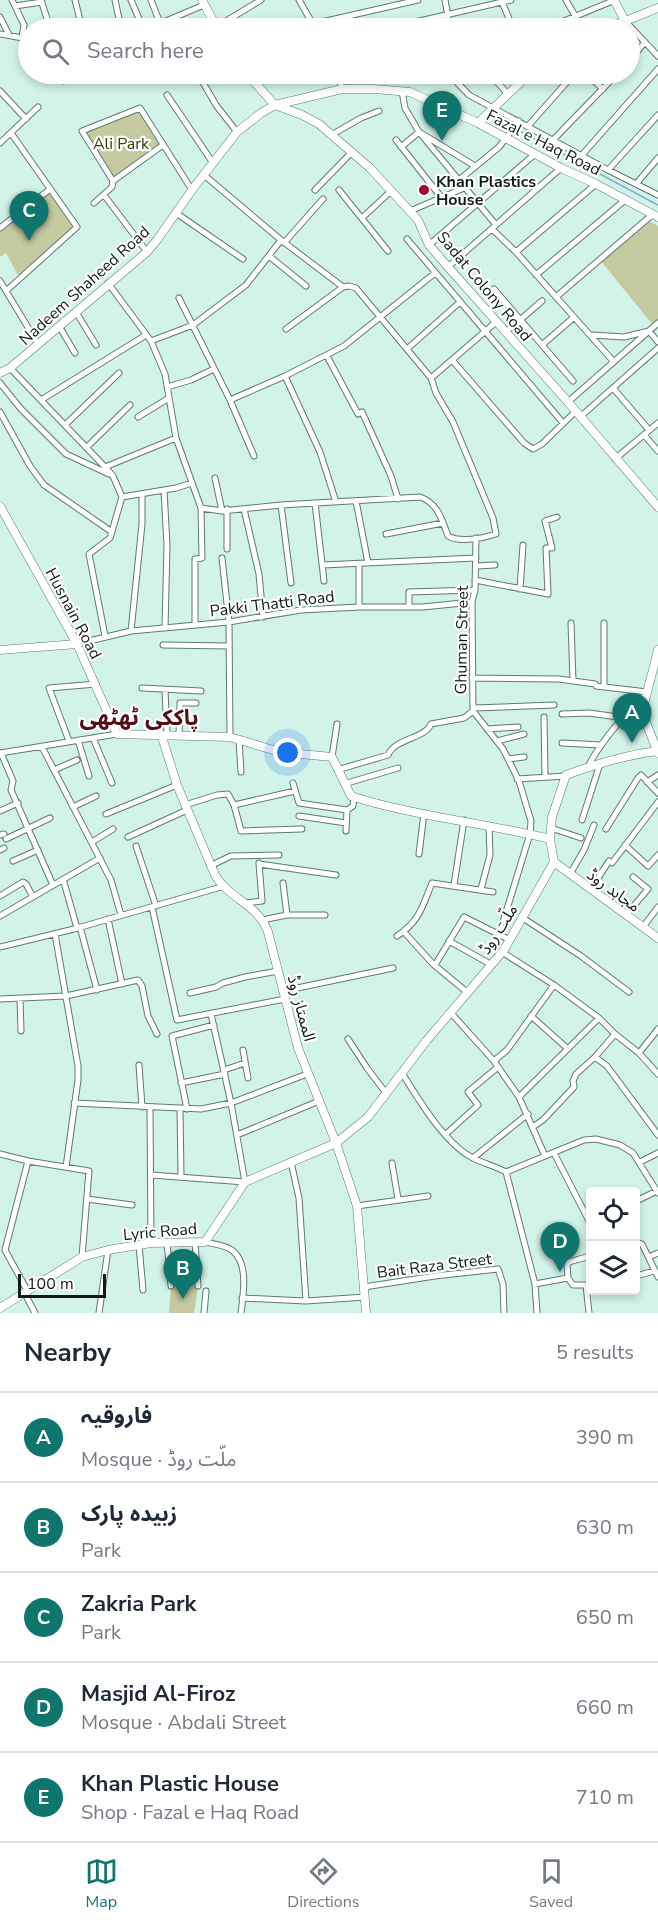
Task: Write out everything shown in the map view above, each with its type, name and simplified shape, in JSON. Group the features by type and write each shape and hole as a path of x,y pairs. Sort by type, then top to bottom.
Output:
{"street":[{"path":"12,0 21,18"},
{"path":"75,0 80,18"},
{"path":"115,0 119,18"},
{"path":"131,0 139,18"},
{"path":"152,0 158,18"},
{"path":"232,18 261,0"},
{"path":"299,0 309,18"},
{"path":"346,18 418,0"},
{"path":"445,0 448,16"},
{"path":"440,18 493,2 511,0"},
{"path":"566,0 575,16"},
{"path":"570,18 615,0 624,18"},
{"path":"15,6 41,1 47,18"},
{"path":"170,18 203,2 211,18"},
{"path":"502,2 509,18"},
{"path":"633,18 658,8"},
{"path":"0,17 9,35"},
{"path":"0,34 18,37"},
{"path":"640,37 658,56"},
{"path":"640,48 645,42"},
{"path":"582,156 658,69"},
{"path":"204,84 216,105 237,132"},
{"path":"256,84 275,105"},
{"path":"341,84 342,89"},
{"path":"459,84 470,95 658,195"},
{"path":"499,84 507,93"},
{"path":"478,123 517,84"},
{"path":"528,126 565,84"},
{"path":"597,84 603,89"},
{"path":"553,140 608,84"},
{"name":"Fazal e Haq Road","path":"275,105 342,89 402,90 478,123 656,216"},
{"path":"402,90 405,108 419,132 494,227 614,362"},
{"path":"0,91 26,119"},
{"path":"167,95 213,163"},
{"name":"Nadeem Shaheed Road","path":"0,374 147,252 237,132 275,105"},
{"name":"Sadat Colony Road","path":"275,105 303,115 333,134 391,191 418,220 429,245 658,507"},
{"path":"0,143 38,107"},
{"path":"94,203 112,187 113,181 82,131 140,108 192,190"},
{"path":"333,134 379,111"},
{"path":"608,170 658,115"},
{"path":"459,180 507,139 519,121"},
{"path":"401,147 419,132"},
{"path":"419,132 475,166"},
{"path":"6,291 77,227 10,133"},
{"path":"396,141 441,197"},
{"path":"113,181 163,145"},
{"path":"315,190 352,152"},
{"path":"429,245 535,153"},
{"path":"636,184 658,158"},
{"path":"448,267 561,168"},
{"path":"204,175 283,242 343,287"},
{"path":"516,252 596,184"},
{"path":"410,211 464,188"},
{"path":"0,228 50,189"},
{"path":"339,190 388,251"},
{"path":"362,218 391,191"},
{"path":"104,195 147,252"},
{"path":"151,341 193,325 246,285 269,256 323,199"},
{"path":"536,275 625,200"},
{"path":"176,213 243,259"},
{"path":"556,297 656,216"},
{"path":"407,239 562,423"},
{"path":"269,256 306,286"},
{"path":"230,400 285,376 344,346 435,273"},
{"path":"0,281 38,344"},
{"path":"108,283 151,341 165,374 176,438 201,508 202,558 195,560 195,625"},
{"path":"201,508 225,510 420,497 429,500 438,511 448,536 452,539 496,534 497,530 453,422 436,393 431,378 356,288 343,287 286,328"},
{"path":"494,289 573,381"},
{"path":"178,298 230,400 254,456"},
{"path":"506,333 542,301"},
{"path":"406,349 460,302"},
{"path":"76,312 96,345"},
{"path":"542,345 573,318"},
{"path":"431,378 496,322"},
{"path":"568,402 658,323"},
{"path":"59,326 75,353"},
{"path":"592,335 624,337 649,331"},
{"path":"649,331 658,342"},
{"path":"41,400 146,335"},
{"path":"452,360 524,443 533,449 540,447 562,423 613,388 658,348"},
{"path":"327,356 358,414 362,412 391,476 398,499"},
{"path":"10,368 113,476 122,497 110,538 103,545 89,552 105,636"},
{"path":"167,387 191,380 214,369"},
{"path":"65,425 119,373"},
{"path":"285,376 320,452 336,502"},
{"path":"0,383 21,409 66,453 113,476"},
{"path":"613,388 649,430"},
{"path":"138,417 169,398"},
{"path":"87,447 130,405"},
{"path":"0,412 25,458 44,484 111,532"},
{"path":"615,459 658,423"},
{"path":"644,435 658,451"},
{"path":"105,467 176,438"},
{"path":"215,478 225,510 227,549"},
{"path":"122,497 192,483"},
{"path":"164,490 167,545 165,628"},
{"path":"130,631 142,524 142,494"},
{"path":"356,501 368,563"},
{"path":"315,503 324,581"},
{"path":"281,505 291,583"},
{"name":"Husnain Road","path":"0,507 77,644 117,734"},
{"path":"244,509 259,574 263,617"},
{"path":"475,580 548,594 546,548 552,548 545,521 557,517"},
{"path":"386,534 443,524"},
{"name":"Ghuman Street","path":"476,538 475,590 472,603 473,709 508,759 531,821 530,834"},
{"path":"520,589 523,545"},
{"path":"222,558 229,622 230,737"},
{"path":"322,565 476,558"},
{"path":"359,564 359,607"},
{"path":"476,566 495,565"},
{"path":"409,606 409,592 475,590"},
{"name":"Pakki Thatti Road","path":"77,644 130,631 229,622 301,610 472,603"},
{"path":"571,623 573,681"},
{"path":"604,623 604,687"},
{"path":"0,650 77,644"},
{"path":"164,645 229,646"},
{"path":"517,779 566,776 588,766 636,754 658,752 642,712 658,650"},
{"path":"472,678 559,679 647,692"},
{"path":"69,741 49,688 96,684"},
{"path":"142,688 201,691"},
{"path":"164,734 165,690"},
{"path":"179,735 180,704 196,703"},
{"path":"337,770 387,755 398,745 427,731 431,724 464,718 473,709 554,705"},
{"path":"588,766 601,744 630,713 642,712"},
{"path":"562,714 590,713 625,718"},
{"path":"544,717 545,777"},
{"path":"337,724 332,757 348,794 424,813 550,838"},
{"path":"487,729 518,728"},
{"path":"53,885 11,788 12,779 1,753 117,734 164,734 230,737 280,752 332,757"},
{"name":"الممتاز روڈ","path":"164,734 177,785 221,887 245,903 262,920 268,932 307,1074 336,1143 357,1206 366,1313"},
{"path":"497,741 524,734"},
{"path":"93,738 112,783"},
{"path":"78,740 89,776"},
{"path":"239,740 241,772"},
{"path":"562,743 601,744"},
{"path":"42,747 111,880 122,915"},
{"path":"508,759 524,757"},
{"path":"54,770 77,760"},
{"path":"582,820 600,764"},
{"path":"344,784 398,768"},
{"path":"606,829 641,775 658,793"},
{"path":"647,782 658,775"},
{"path":"554,862 550,838 552,817 566,776"},
{"path":"294,783 298,803 347,810 353,806 354,797"},
{"path":"106,814 177,785"},
{"path":"234,805 295,791"},
{"path":"128,837 186,807 217,795 226,794 231,796 242,832 303,829"},
{"path":"73,807 96,796"},
{"path":"591,889 609,861 612,863 658,802"},
{"path":"0,811 18,803"},
{"path":"346,831 347,810"},
{"path":"418,854 424,813"},
{"path":"299,816 346,823"},
{"path":"3,836 29,828 50,818"},
{"path":"454,885 464,820"},
{"path":"482,889 490,855 489,825"},
{"path":"570,874 584,850 594,825"},
{"path":"551,828 580,838"},
{"path":"92,843 113,829"},
{"path":"503,922 530,834"},
{"path":"625,845 648,866 658,855"},
{"path":"136,846 154,906 176,1018 179,1021 393,968"},
{"path":"13,861 38,850"},
{"path":"245,903 262,901 258,855"},
{"path":"210,866 228,856 279,855"},
{"path":"0,916 100,858"},
{"name":"مجاہد روڈ","path":"554,862 658,939"},
{"name":"ملّت روڈ","path":"336,1143 368,1117 492,965 510,940 554,862"},
{"path":"259,864 336,874"},
{"path":"626,915 648,889 633,877"},
{"path":"63,879 97,990"},
{"path":"0,896 23,882 33,897"},
{"path":"283,883 287,915"},
{"path":"397,936 404,932 423,909 432,883 493,892"},
{"path":"0,947 79,928 221,887"},
{"path":"643,927 658,907"},
{"path":"262,920 287,915 325,915"},
{"path":"435,966 464,917 510,940"},
{"path":"523,918 630,992"},
{"path":"108,919 122,984"},
{"path":"404,932 435,966 468,993"},
{"path":"55,934 78,1066 66,1167"},
{"path":"449,941 492,965"},
{"path":"502,952 554,985 599,1018 657,1071"},
{"path":"190,993 245,977 278,971"},
{"path":"0,999 66,996 138,980 141,983 148,1016 157,1034"},
{"path":"494,1061 507,1050 554,985"},
{"path":"20,999 21,1031"},
{"path":"451,1013 494,1061 519,1097 534,1126 545,1156"},
{"path":"211,1014 231,1102 245,1182"},
{"path":"531,1016 568,1049"},
{"path":"519,1097 599,1018"},
{"path":"181,1176 183,1109 181,1083 172,1036 214,1025"},
{"path":"639,1053 658,1029"},
{"path":"534,1126 543,1120 574,1087 576,1074 615,1034"},
{"path":"348,1039 386,1093"},
{"path":"243,1050 248,1078"},
{"path":"595,1057 607,1066 658,1135"},
{"path":"181,1083 224,1072 245,1063"},
{"path":"139,1065 142,1107"},
{"path":"446,1134 478,1106 468,1092 498,1067"},
{"path":"402,1073 434,1122 473,1158 506,1172 585,1140 596,1139 620,1145 633,1153 640,1162 657,1192 640,1199"},
{"path":"74,1103 201,1109 231,1102 307,1074"},
{"path":"237,1135 319,1101"},
{"path":"150,1108 151,1243"},
{"path":"473,1158 528,1114"},
{"path":"151,1175 245,1182 336,1143"},
{"path":"640,1162 658,1153"},
{"path":"0,1154 89,1171 82,1257"},
{"path":"554,1154 586,1214"},
{"path":"28,1161 5,1250 35,1313"},
{"path":"291,1162 299,1198 306,1301"},
{"path":"392,1163 398,1199"},
{"path":"506,1172 535,1284 537,1313"},
{"name":"Lyric Road","path":"0,1308 82,1257 151,1243 205,1242 245,1182"},
{"path":"357,1206 428,1196"},
{"path":"87,1199 132,1205"},
{"path":"167,1242 171,1286"},
{"path":"195,1242 198,1286"},
{"path":"205,1242 226,1248 237,1256 242,1270 241,1313"},
{"path":"640,1243 658,1277"},
{"path":"139,1245 143,1290"},
{"path":"99,1313 108,1250"},
{"path":"649,1257 658,1253"},
{"path":"586,1257 569,1262 567,1265 568,1278 573,1285 586,1285"},
{"name":"Bait Raza Street","path":"364,1287 498,1269 501,1270 503,1284 502,1313"},
{"path":"640,1275 654,1271"},
{"path":"535,1284 568,1278"},
{"path":"204,1313 206,1291"},
{"path":"588,1295 588,1313"},
{"path":"243,1298 306,1301 365,1297"}],"green space":[{"name":"Ali Park","path":"140,108 163,145 113,181 82,131"},
{"path":"50,192 75,227 18,275 6,253 0,257 0,230"},
{"path":"649,221 658,226 658,321 653,325 600,260"},
{"path":"171,1286 198,1286 194,1313 169,1313"}],"waterway":[{"path":"518,130 658,205"}],"place":[{"name":"Khan Plastic House","path":"442,141"},
{"name":"Khan Plastics House","path":"424,190"},
{"name":"Zakria Park","path":"29,241"},
{"name":"فاروقیہ","path":"632,743"},
{"name":"Masjid Al-Firoz","path":"560,1272"},
{"name":"زبیدہ پارک","path":"183,1299"}],"district":[{"name":"پاککی ٹھٹھی","path":"139,717"}]}
